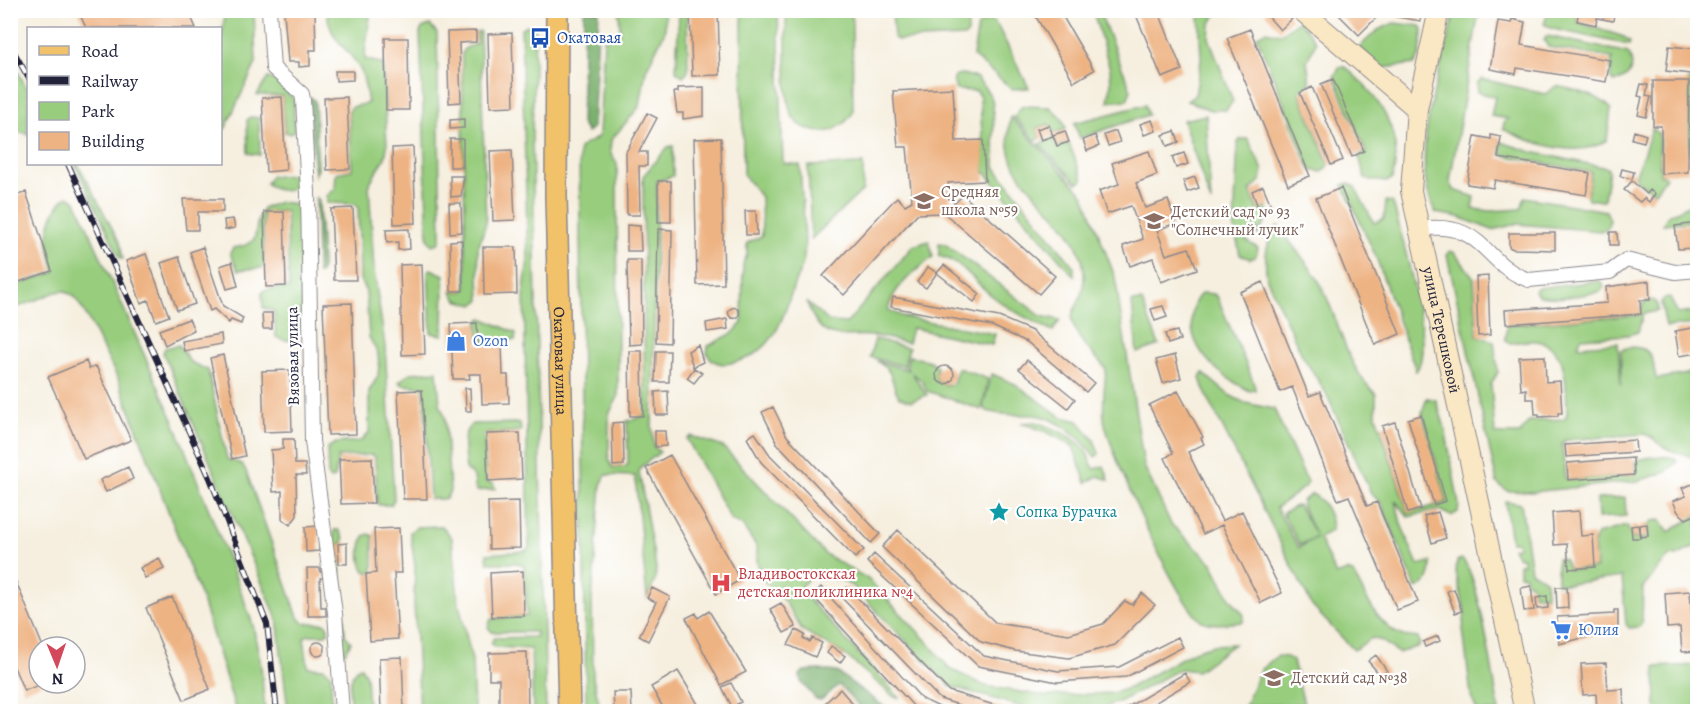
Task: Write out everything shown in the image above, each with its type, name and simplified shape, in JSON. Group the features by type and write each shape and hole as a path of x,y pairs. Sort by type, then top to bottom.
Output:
{"main road":[{"name":"Окатовая улица","path":"557,10 556,196 569,711"},
{"path":"1301,10 1417,109"},
{"name":"улица Терешковой","path":"1439,10 1417,109 1412,191 1526,707"}],"street":[{"name":"Вязовая улица","path":"269,10 273,68 302,94 303,100 308,192 312,441 335,613 342,711"},
{"path":"1419,229 1439,226 1470,235 1517,276 1529,280 1610,272 1626,260 1675,272 1698,270"}],"green space":[{"path":"1549,10 1577,11 1577,22 1624,37 1630,42 1629,45 1553,29 1544,24"},
{"path":"225,11 254,11 256,63 225,129 222,128 222,35"},
{"path":"327,11 370,11 365,59 383,64 387,147 385,158 369,184 374,270 385,346 394,499 391,505 377,503 375,457 372,455 338,457 335,478 330,479 328,475 327,448 336,443 361,441 369,433 369,391 378,376 379,365 378,354 369,337 366,292 360,280 358,207 355,204 327,203 327,196 335,189 336,173 352,170 349,111 352,107 368,103 361,71 331,30"},
{"path":"584,11 599,11 593,127 587,133 581,123"},
{"path":"619,11 665,11 665,31 646,70 640,106 611,140 610,152 617,163 618,397 609,414 609,460 613,468 625,467 628,464 627,421 645,416 643,176 668,147 673,146 673,176 657,181 652,426 654,447 660,452 641,467 639,472 656,568 655,581 647,597 635,476 606,475 601,485 592,599 593,678 601,711 586,712 579,149 599,135 604,40 620,33"},
{"path":"679,11 687,11 688,71 683,76 676,71"},
{"path":"742,11 778,11 783,163 800,165 805,246 802,265 781,322 769,342 751,356 721,364 713,361 707,354 708,346 733,333 742,323 743,264 747,255 747,243 762,236 761,197 743,174"},
{"path":"786,11 852,11 853,112 844,123 833,130 824,132 810,130 798,123 792,116 786,81"},
{"path":"892,11 967,11 968,33 964,37 898,40 894,38"},
{"path":"1093,11 1099,11 1131,90 1127,100 1108,102 1111,84 1110,69"},
{"path":"1199,11 1218,11 1210,25 1209,38 1233,101 1226,110 1211,110 1187,101 1195,95 1201,60"},
{"path":"1455,11 1479,11 1450,181 1454,190 1475,197 1473,209 1491,211 1521,209 1525,197 1606,211 1610,220 1607,229 1601,231 1517,224 1492,230 1459,217 1436,213 1428,191 1424,167 1425,140 1435,85"},
{"path":"986,20 992,20 998,27 1029,88 1012,89 973,56 978,26"},
{"path":"1299,20 1316,42 1307,61 1310,83 1299,92 1329,165 1322,172 1310,170 1257,36 1265,31 1281,34"},
{"path":"1394,23 1421,26 1423,29 1420,55 1415,64 1382,68 1359,47 1378,30"},
{"path":"430,25 437,33 441,237 439,243 432,245 428,239 420,33 422,28"},
{"path":"528,25 535,29 532,137 546,712 533,711 531,649 496,647 491,643 494,638 533,637 536,636 536,632 492,632 488,627 491,619 527,616 524,566 518,563 488,563 487,554 525,551 529,548 524,289 528,261 521,28"},
{"path":"480,31 486,223 478,248 480,300 474,305 457,300 452,292 464,291 466,287 462,54 464,49 477,43 477,32"},
{"path":"1547,36 1628,53 1632,63 1630,72 1624,78 1614,82 1610,78 1612,58 1548,47 1544,40"},
{"path":"11,58 27,89 27,133 11,132"},
{"path":"1340,67 1345,67 1368,90 1378,103 1392,131 1395,162 1392,179 1386,182 1365,179 1359,156 1366,152 1334,76"},
{"path":"962,74 977,78 991,96 995,167 1074,267 1074,276 984,171 980,98 977,91 956,90 953,80 956,75"},
{"path":"268,78 274,80 294,99 294,131 290,134 285,132 282,96 257,95"},
{"path":"1482,79 1545,94 1556,86 1593,96 1611,109 1607,140 1596,146 1569,149 1541,144 1503,129 1504,122 1508,119 1491,116 1495,97 1477,92 1478,82"},
{"path":"1697,79 1696,149 1690,152 1689,80"},
{"path":"311,97 315,101 318,169 315,175 309,99"},
{"path":"1145,105 1148,115 1080,138 1074,123"},
{"path":"1022,106 1050,107 1062,119 1066,129 1054,133 1049,124 1037,128 1040,138 1036,141 1014,117"},
{"path":"1206,115 1211,203 1183,120"},
{"path":"250,117 259,118 260,155 248,153 247,120"},
{"path":"1011,117 1084,195 1115,277 1144,466 1171,524 1212,563 1230,598 1244,615 1243,622 1217,624 1202,621 1192,611 1178,589 1146,527 1108,435 1103,400 1106,369 1081,340 1072,320 1083,285 1084,272 1080,254 1071,235 1020,175 1012,159 1008,140"},
{"path":"1652,129 1659,133 1660,174 1666,177 1655,192 1637,181 1635,177"},
{"path":"1054,138 1057,147 1069,143 1083,180 1077,183 1039,144"},
{"path":"1241,139 1248,139 1263,170 1261,180 1250,191 1258,210 1267,208 1268,218 1259,233 1254,222 1258,235 1245,240 1258,248 1256,256 1250,259 1240,255 1234,225 1238,142"},
{"path":"1501,142 1532,152 1607,168 1609,171 1604,199 1601,201 1588,199 1591,172 1501,155"},
{"path":"863,164 863,190 811,239 808,166"},
{"path":"75,165 79,165 120,243 123,259 120,258"},
{"path":"294,175 297,177 297,185 290,190 277,190 266,183 271,176"},
{"path":"1348,183 1355,187 1374,223 1384,219 1386,201 1392,202 1394,206 1420,317 1421,359 1416,371 1376,257 1343,185"},
{"path":"68,196 76,201 174,422 236,578 253,625 261,666 265,711 236,711 202,600 118,379 84,311 74,296 65,291 56,292 11,310 11,287 55,272 48,233 58,206"},
{"path":"316,197 319,201 322,268 320,273 317,273"},
{"path":"1697,201 1697,221 1663,224 1668,215"},
{"path":"280,202 295,204 302,209 302,312 296,335 286,341 276,337 274,311 263,308 262,293 265,290 289,288 286,211 263,212 264,266 262,268 238,270 230,253 233,248 250,243 254,239 263,208"},
{"path":"1277,226 1311,268 1320,283 1357,370 1376,394 1376,415 1408,513 1447,502 1422,412 1427,398 1436,400 1445,428 1459,505 1458,512 1451,516 1439,510 1408,517 1396,501 1401,524 1418,565 1431,562 1428,578 1420,587 1416,588 1381,503 1371,493 1326,393 1302,355 1267,279 1267,251 1270,238"},
{"path":"929,241 933,257 899,287 888,310 904,317 995,334 992,345 912,328 908,343 875,336 834,335 819,326 807,303 830,322 847,323 913,246"},
{"path":"939,243 945,244 1041,316 1060,320 1053,331 1009,308 988,293 962,268 939,256"},
{"path":"1450,251 1455,253 1474,278 1477,336 1494,341 1498,372 1491,384 1495,434 1520,434 1529,421 1564,419 1567,414 1564,371 1555,351 1548,345 1537,341 1509,343 1505,339 1507,325 1640,315 1643,303 1653,300 1657,303 1658,311 1643,314 1638,332 1628,335 1581,338 1578,346 1618,343 1621,386 1621,350 1625,348 1634,347 1647,351 1652,359 1657,379 1687,374 1697,369 1697,460 1668,449 1644,434 1566,440 1562,444 1565,478 1570,480 1635,475 1635,461 1650,457 1675,458 1677,462 1666,472 1638,481 1532,492 1507,491 1497,483 1447,255"},
{"path":"431,269 444,275 443,335 431,333 428,271"},
{"path":"1599,281 1604,287 1600,292 1577,296 1547,297 1539,296 1535,291 1537,288"},
{"path":"1202,293 1214,294 1218,298 1255,390 1250,391 1228,378 1208,361 1201,350 1192,327 1192,314 1195,302"},
{"path":"1670,298 1678,314 1697,311 1697,324 1666,327 1661,303 1664,299"},
{"path":"1142,301 1159,345 1137,353 1132,302"},
{"path":"482,318 516,333 515,340 482,342 479,340 478,322"},
{"path":"875,339 909,348 904,366 870,357"},
{"path":"179,345 190,362 208,370 227,459 242,464 246,471 298,617 304,623 325,623 328,627 328,632 324,635 308,635 304,638 308,667 324,668 331,674 332,711 288,711 277,618 163,353 165,348"},
{"path":"909,356 930,361 937,367 937,379 944,384 953,384 958,368 988,379 982,410 927,391 922,381 912,373 927,395 911,401 899,397 890,374 877,361 908,370 906,367"},
{"path":"437,371 440,404 445,417 450,491 446,499 430,499 424,387 403,385 399,382 410,373"},
{"path":"1203,373 1229,395 1245,403 1274,409 1307,482 1306,486 1276,508 1299,548 1316,537 1300,545 1282,513 1298,505 1315,534 1302,507 1302,501 1312,494 1324,505 1331,520 1332,530 1319,538 1336,575 1347,571 1353,573 1379,618 1394,632 1418,638 1420,646 1398,653 1382,641 1372,638 1354,650 1312,606 1204,390 1200,378"},
{"path":"992,374 1015,384 1062,417 1078,421 1094,440 1099,454 1095,457 1076,436 1052,420 1034,415 987,411 983,406"},
{"path":"1036,422 1062,432 1074,440 1086,450 1095,469 1104,466 1109,480 1098,476 1086,483 1073,446 1047,432 1021,423"},
{"path":"520,423 521,431 484,434 486,482 493,483 495,489 476,491 474,477 466,470 464,439 468,429 472,424"},
{"path":"691,436 723,447 825,554 868,579 950,669 985,686 1045,696 1113,693 1129,688 1194,651 1213,645 1234,644 1197,671 1180,669 1121,701 1100,709 1036,711 950,686 852,586 839,579 810,577 802,585 801,591 899,697 894,697 844,654 802,630 785,602 763,580 757,562 757,547 742,525 731,520 687,439"},
{"path":"1625,497 1626,516 1598,518 1597,499"},
{"path":"1505,501 1521,504 1531,571 1546,581 1546,595 1534,595 1532,585 1526,582 1525,575 1519,575 1519,564 1523,564 1523,557 1518,557 1513,548 1518,547 1517,542 1511,542"},
{"path":"1697,515 1697,545 1677,556 1672,555 1668,558 1643,587 1642,623 1639,627 1629,628 1626,624 1622,577 1568,584 1557,583 1557,558 1564,559 1569,570 1596,568 1594,542 1597,534 1627,526 1633,539 1648,538 1648,525 1652,521 1661,520 1669,532"},
{"path":"442,526 452,538 458,600 472,660 474,711 420,711 414,603 415,566 410,532 417,527"},
{"path":"334,530 339,530 344,539 343,543 338,544 345,635 351,642 345,653 343,653 334,567"},
{"path":"369,534 373,536 373,572 366,572 363,569 361,560 364,536"},
{"path":"1461,559 1474,582 1490,655 1499,711 1477,711 1471,696 1463,629 1465,612 1456,573 1457,561"},
{"path":"1277,656 1287,657 1293,661 1304,704 1245,706 1260,670"},
{"path":"1697,665 1697,711 1661,711 1656,707 1655,667"},
{"path":"361,667 366,675 368,707 367,711 354,711 349,696 350,684 356,669"},
{"path":"804,671 837,672 890,711 864,711 839,685 821,700 816,699 801,682 800,675"}],"building":[{"path":"78,10 188,10 196,27 86,27"},
{"path":"287,10 315,11 316,50 310,50 310,66 299,67 299,62 288,62 284,12"},
{"path":"474,10 499,10 499,15 474,15"},
{"path":"690,10 718,10 720,75 692,76"},
{"path":"1032,10 1059,10 1094,70 1074,82"},
{"path":"1134,10 1158,10 1182,70 1162,78"},
{"path":"1268,10 1284,10 1292,19 1280,30 1265,13"},
{"path":"1334,10 1371,10 1377,17 1359,35"},
{"path":"1398,10 1422,10 1420,21 1397,17"},
{"path":"1579,10 1614,14 1613,21 1597,18 1596,25 1577,21"},
{"path":"1512,19 1525,22 1521,45 1610,60 1606,82 1517,68 1516,74 1490,69 1498,21 1511,23"},
{"path":"1250,29 1310,176 1288,185 1227,38"},
{"path":"476,31 476,42 459,43 461,102 449,103 447,32"},
{"path":"512,33 514,106 490,107 488,34"},
{"path":"385,38 408,38 409,110 386,110"},
{"path":"1669,46 1698,49 1698,75 1666,71"},
{"path":"335,71 353,71 353,80 336,81"},
{"path":"1333,79 1364,151 1352,157 1321,84"},
{"path":"1653,81 1689,81 1688,172 1661,174 1661,126 1653,126"},
{"path":"1641,84 1648,85 1646,96 1651,97 1646,117 1638,115 1642,97 1638,96"},
{"path":"704,87 704,116 683,119 683,113 677,113 674,92 678,92 678,88"},
{"path":"1312,87 1343,160 1331,165 1300,93"},
{"path":"953,88 956,141 983,140 985,181 948,183 949,199 955,203 963,195 1055,276 1039,294 944,213 917,214 844,295 823,276 897,197 905,205 912,201 907,147 898,147 893,91"},
{"path":"282,97 286,170 266,172 262,98"},
{"path":"347,97 350,169 327,170 324,98"},
{"path":"647,113 657,118 639,152 647,152 647,166 639,166 640,215 627,215 626,152"},
{"path":"464,119 464,128 450,129 450,120"},
{"path":"1152,120 1156,131 1144,135 1140,124"},
{"path":"1049,125 1053,136 1041,140 1037,129"},
{"path":"1065,131 1069,142 1057,146 1053,135"},
{"path":"1116,131 1120,142 1108,146 1104,135"},
{"path":"1175,131 1179,142 1167,146 1163,135"},
{"path":"1634,131 1646,135 1644,142 1632,139"},
{"path":"1095,135 1099,146 1087,151 1083,140"},
{"path":"1491,135 1501,137 1498,158 1590,173 1586,195 1495,180 1493,188 1467,184 1475,136 1491,139"},
{"path":"721,138 724,284 697,285 694,139"},
{"path":"450,139 463,139 463,167 450,167"},
{"path":"413,147 416,223 394,224 392,148"},
{"path":"512,150 515,220 493,221 490,151"},
{"path":"1149,151 1157,175 1136,183 1145,208 1168,200 1176,223 1157,230 1166,255 1189,248 1197,269 1161,282 1153,258 1130,266 1123,246 1143,239 1131,206 1107,214 1099,191 1119,184 1112,163"},
{"path":"1184,153 1188,164 1176,168 1172,157"},
{"path":"1622,169 1634,172 1632,179 1620,176"},
{"path":"450,176 464,176 461,196 451,197"},
{"path":"1195,177 1199,188 1187,192 1183,181"},
{"path":"658,181 671,181 671,222 658,222"},
{"path":"1632,181 1647,194 1650,190 1655,194 1649,202 1644,198 1640,202 1624,190"},
{"path":"1263,186 1271,205 1259,210 1252,191"},
{"path":"1341,188 1400,334 1375,345 1316,198"},
{"path":"26,192 52,271 10,285 10,198"},
{"path":"183,199 223,199 223,212 198,212 198,230 186,230"},
{"path":"449,203 461,203 462,232 450,233"},
{"path":"353,208 356,280 334,280 331,209"},
{"path":"745,211 756,211 757,235 746,235"},
{"path":"264,212 284,212 286,286 266,287"},
{"path":"233,219 235,228 225,230 224,220"},
{"path":"1698,223 1698,233 1692,234 1693,248 1678,249 1675,226"},
{"path":"627,225 640,226 641,251 627,251"},
{"path":"409,229 410,249 398,250 398,242 387,243 386,230"},
{"path":"658,229 672,230 670,343 656,342"},
{"path":"1610,232 1617,232 1618,245 1610,245"},
{"path":"1509,233 1555,233 1555,250 1513,249 1509,247"},
{"path":"462,240 463,291 451,291 450,241"},
{"path":"203,247 223,306 243,318 241,324 231,320 229,323 214,309 210,311 190,252"},
{"path":"483,247 516,247 517,294 484,295"},
{"path":"146,254 169,316 156,321 148,300 141,303 126,261"},
{"path":"179,257 195,304 177,310 161,263"},
{"path":"627,260 641,260 642,344 629,345"},
{"path":"232,262 238,286 227,289 220,266"},
{"path":"422,264 425,354 402,355 400,265"},
{"path":"944,265 980,294 974,302 937,273"},
{"path":"928,267 937,273 926,288 917,282"},
{"path":"1488,276 1490,335 1478,336 1476,277"},
{"path":"1649,281 1650,300 1640,300 1641,314 1506,324 1505,310 1607,303 1606,287"},
{"path":"1263,282 1309,396 1320,392 1367,506 1377,502 1418,602 1397,610 1349,496 1338,500 1292,387 1280,392 1240,292"},
{"path":"893,297 999,317 1032,331 1094,383 1086,392 1027,342 992,326 891,307"},
{"path":"352,303 356,434 328,435 323,304"},
{"path":"1163,306 1167,317 1155,321 1151,309"},
{"path":"734,307 740,313 734,319 728,313"},
{"path":"262,313 272,313 272,329 263,329"},
{"path":"189,319 194,330 165,345 159,330"},
{"path":"727,319 728,329 707,332 706,323"},
{"path":"477,323 478,344 502,344 503,375 508,375 509,403 482,404 481,374 469,374 470,379 453,379 451,324"},
{"path":"1698,327 1698,353 1679,356 1675,331"},
{"path":"1177,331 1180,340 1168,344 1165,334"},
{"path":"221,334 222,344 184,351 182,341"},
{"path":"698,345 703,362 693,367 688,351"},
{"path":"629,351 642,351 643,416 630,416"},
{"path":"656,351 670,351 669,382 655,382"},
{"path":"223,355 245,456 232,459 210,358"},
{"path":"1175,355 1181,378 1163,383 1156,360"},
{"path":"1545,356 1546,382 1560,381 1562,413 1558,413 1558,416 1539,417 1539,414 1535,414 1534,399 1526,399 1526,389 1521,390 1519,357"},
{"path":"1027,360 1075,399 1068,408 1019,369"},
{"path":"86,361 89,369 96,366 131,440 84,459 48,377"},
{"path":"945,366 951,369 954,375 951,381 945,384 939,381 936,375 939,369"},
{"path":"694,368 702,373 694,383 687,378"},
{"path":"290,370 292,431 264,432 262,371"},
{"path":"465,388 470,388 471,411 466,411"},
{"path":"422,390 427,499 403,499 398,391"},
{"path":"668,391 669,415 656,415 655,392"},
{"path":"1178,391 1203,437 1201,438 1204,444 1188,452 1222,521 1242,511 1282,593 1261,603 1222,525 1203,534 1165,458 1173,453 1149,405"},
{"path":"773,407 787,436 880,534 871,543 777,443 762,412"},
{"path":"1421,415 1446,501 1434,505 1408,419"},
{"path":"623,422 624,465 613,466 612,423"},
{"path":"1395,422 1421,509 1408,513 1382,426"},
{"path":"655,431 665,431 666,446 655,447"},
{"path":"520,433 522,479 488,481 486,434"},
{"path":"755,433 770,455 864,550 855,558 761,462 747,438"},
{"path":"283,439 294,439 295,464 305,464 306,475 296,475 297,516 290,525 282,519 282,491 273,492 271,450 283,449"},
{"path":"1635,440 1636,452 1566,457 1565,445"},
{"path":"670,455 740,580 716,594 646,468"},
{"path":"372,458 374,503 341,504 339,459"},
{"path":"1633,458 1634,475 1568,480 1567,463"},
{"path":"128,467 133,479 106,492 100,480"},
{"path":"1693,484 1698,494 1698,514 1686,519 1678,512 1673,501 1686,496 1682,488"},
{"path":"519,501 520,548 489,549 488,502"},
{"path":"1579,511 1581,536 1593,535 1595,567 1569,569 1567,544 1554,545 1552,513"},
{"path":"1438,512 1446,538 1432,543 1424,516"},
{"path":"1647,524 1648,536 1641,537 1640,525"},
{"path":"1638,525 1640,538 1632,538 1631,526"},
{"path":"319,526 319,551 306,552 305,527"},
{"path":"399,528 401,573 394,573 398,639 370,641 366,574 376,573 374,529"},
{"path":"898,530 996,623 1069,634 1103,624 1125,601 1132,605 1142,593 1155,605 1115,645 1069,658 1015,651 981,642 882,547"},
{"path":"347,543 347,564 339,564 338,544"},
{"path":"874,554 984,656 1058,671 1119,667 1178,637 1183,647 1126,677 1057,682 978,666 867,562"},
{"path":"159,558 164,569 145,578 140,568"},
{"path":"10,567 38,635 27,635 27,690 24,691 14,667 10,667"},
{"path":"307,568 320,568 322,572 323,578 320,578 321,607 326,607 326,616 308,616"},
{"path":"523,571 524,616 492,617 490,573"},
{"path":"1531,586 1534,610 1524,611 1521,588"},
{"path":"821,587 922,699 948,711 917,710 812,595"},
{"path":"847,587 949,691 1013,711 978,711 940,699 839,595"},
{"path":"1556,587 1567,587 1568,608 1557,609"},
{"path":"652,588 670,597 648,641 639,636 656,602 647,598"},
{"path":"1454,589 1462,611 1455,613 1447,591"},
{"path":"1690,591 1692,619 1698,618 1698,651 1682,652 1680,627 1667,628 1665,593"},
{"path":"1547,596 1548,608 1537,609 1536,598"},
{"path":"172,597 210,689 184,700 146,608"},
{"path":"781,603 796,627 784,633 770,609"},
{"path":"1614,610 1618,610 1618,629 1559,644 1557,617 1614,614"},
{"path":"709,611 746,672 721,685 686,618 696,613 698,618"},
{"path":"796,630 805,635 803,638 810,642 812,638 822,643 815,657 788,645"},
{"path":"1438,636 1440,641 1425,647 1423,642"},
{"path":"318,642 323,644 325,649 323,654 318,656 313,654 311,649 313,644"},
{"path":"831,646 845,656 840,663 827,653"},
{"path":"527,652 528,711 499,711 499,679 489,679 489,653"},
{"path":"1376,655 1387,671 1381,676 1368,661"},
{"path":"402,657 404,711 381,711 379,658"},
{"path":"1606,663 1608,690 1623,689 1624,711 1597,711 1596,694 1583,695 1581,664"},
{"path":"678,671 702,711 665,711 651,687"},
{"path":"1185,673 1190,682 1141,711 1121,711"},
{"path":"731,683 741,702 732,707 722,687"},
{"path":"840,689 860,711 829,711 823,705"},
{"path":"613,692 631,692 632,711 614,711"}],"railway":[{"path":"10,45 27,75"},
{"path":"68,165 210,478 267,624 277,712"}],"place":[{"name":"Окатовая","path":"540,38"},
{"name":"Средняя школа №59","path":"924,201"},
{"name":"Детский сад № 93 \"Солнечный лучик\"","path":"1154,221"},
{"name":"Ozon","path":"456,341"},
{"name":"Сопка Бурачка","path":"999,512"},
{"name":"Владивостокская детская поликлиника №4","path":"721,583"},
{"name":"Юлия","path":"1561,630"},
{"name":"Детский сад №38","path":"1274,678"}]}
